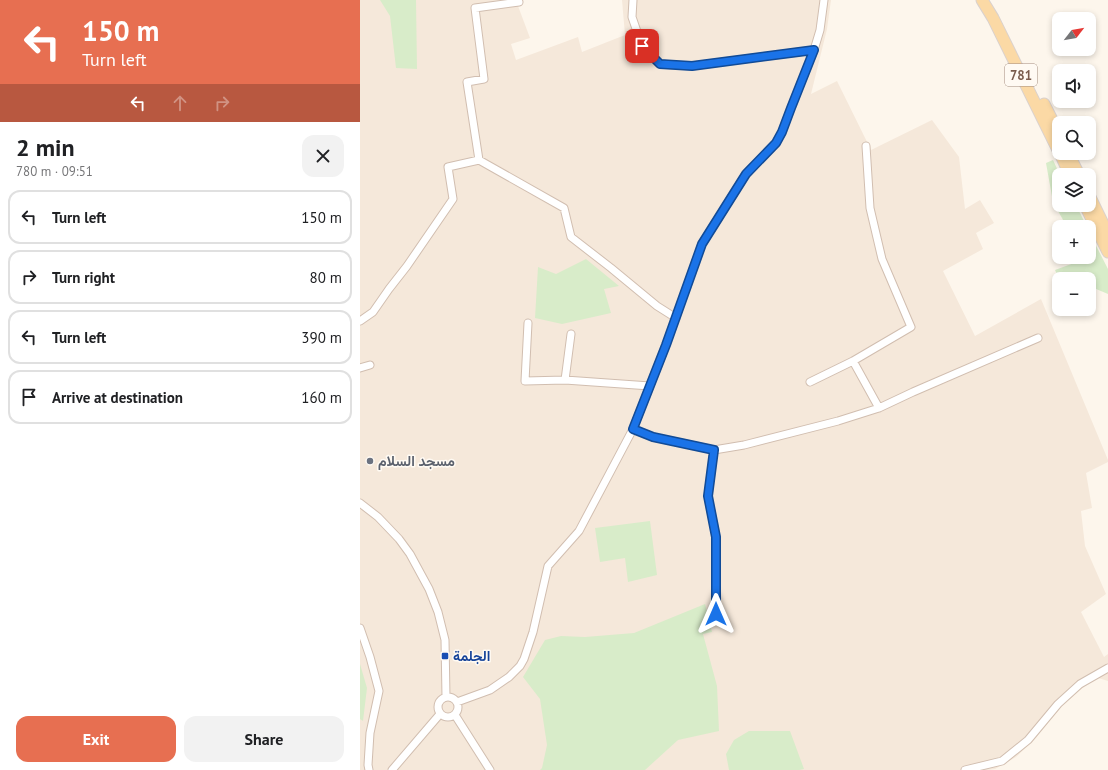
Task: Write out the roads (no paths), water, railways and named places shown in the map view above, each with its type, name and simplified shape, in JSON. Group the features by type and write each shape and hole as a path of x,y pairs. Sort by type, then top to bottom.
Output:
{"main road":[{"name":"781","path":"982,0 996,24 1052,138"},
{"name":"781","path":"991,0 1052,120"},
{"path":"1096,209 1108,234"},
{"path":"1088,212 1108,252"}],"street":[{"path":"479,160 467,82 484,78 475,8 519,2 518,0"},
{"path":"633,0 632,16 642,46 660,64 692,66 814,50"},
{"path":"457,702 490,690 509,677 520,666 524,659 533,632 548,566 579,531 633,429 676,318 702,244 746,174 776,143 782,132 814,50 820,30 824,0"},
{"path":"810,382 853,361 911,327 882,259 870,208 866,146"},
{"path":"360,321 373,312 453,199 448,167 479,160 564,208 571,237 612,268 657,306 676,318"},
{"path":"528,323 525,381 565,380 650,386"},
{"path":"565,380 571,334"},
{"path":"633,429 653,437 714,450 744,445 879,408 1038,338"},
{"path":"853,361 879,408"},
{"path":"360,368 370,365"},
{"path":"714,450 708,496 716,537 716,614"},
{"path":"360,503 378,517 399,540 410,554 429,589 438,612 446,640 446,697"},
{"path":"360,628 370,657 379,691 370,733 369,770"},
{"path":"965,770 1002,761 1028,740 1058,704 1080,684 1108,668"},
{"path":"446,697 452,698 457,702 458,708 455,715 449,717 445,717 440,714 437,708 439,702 446,697"},
{"path":"392,770 440,714"},
{"path":"455,715 490,770"}],"place":[{"name":"مسجد السلام","path":"370,461"},
{"name":"الجلمة","path":"445,656"}]}
